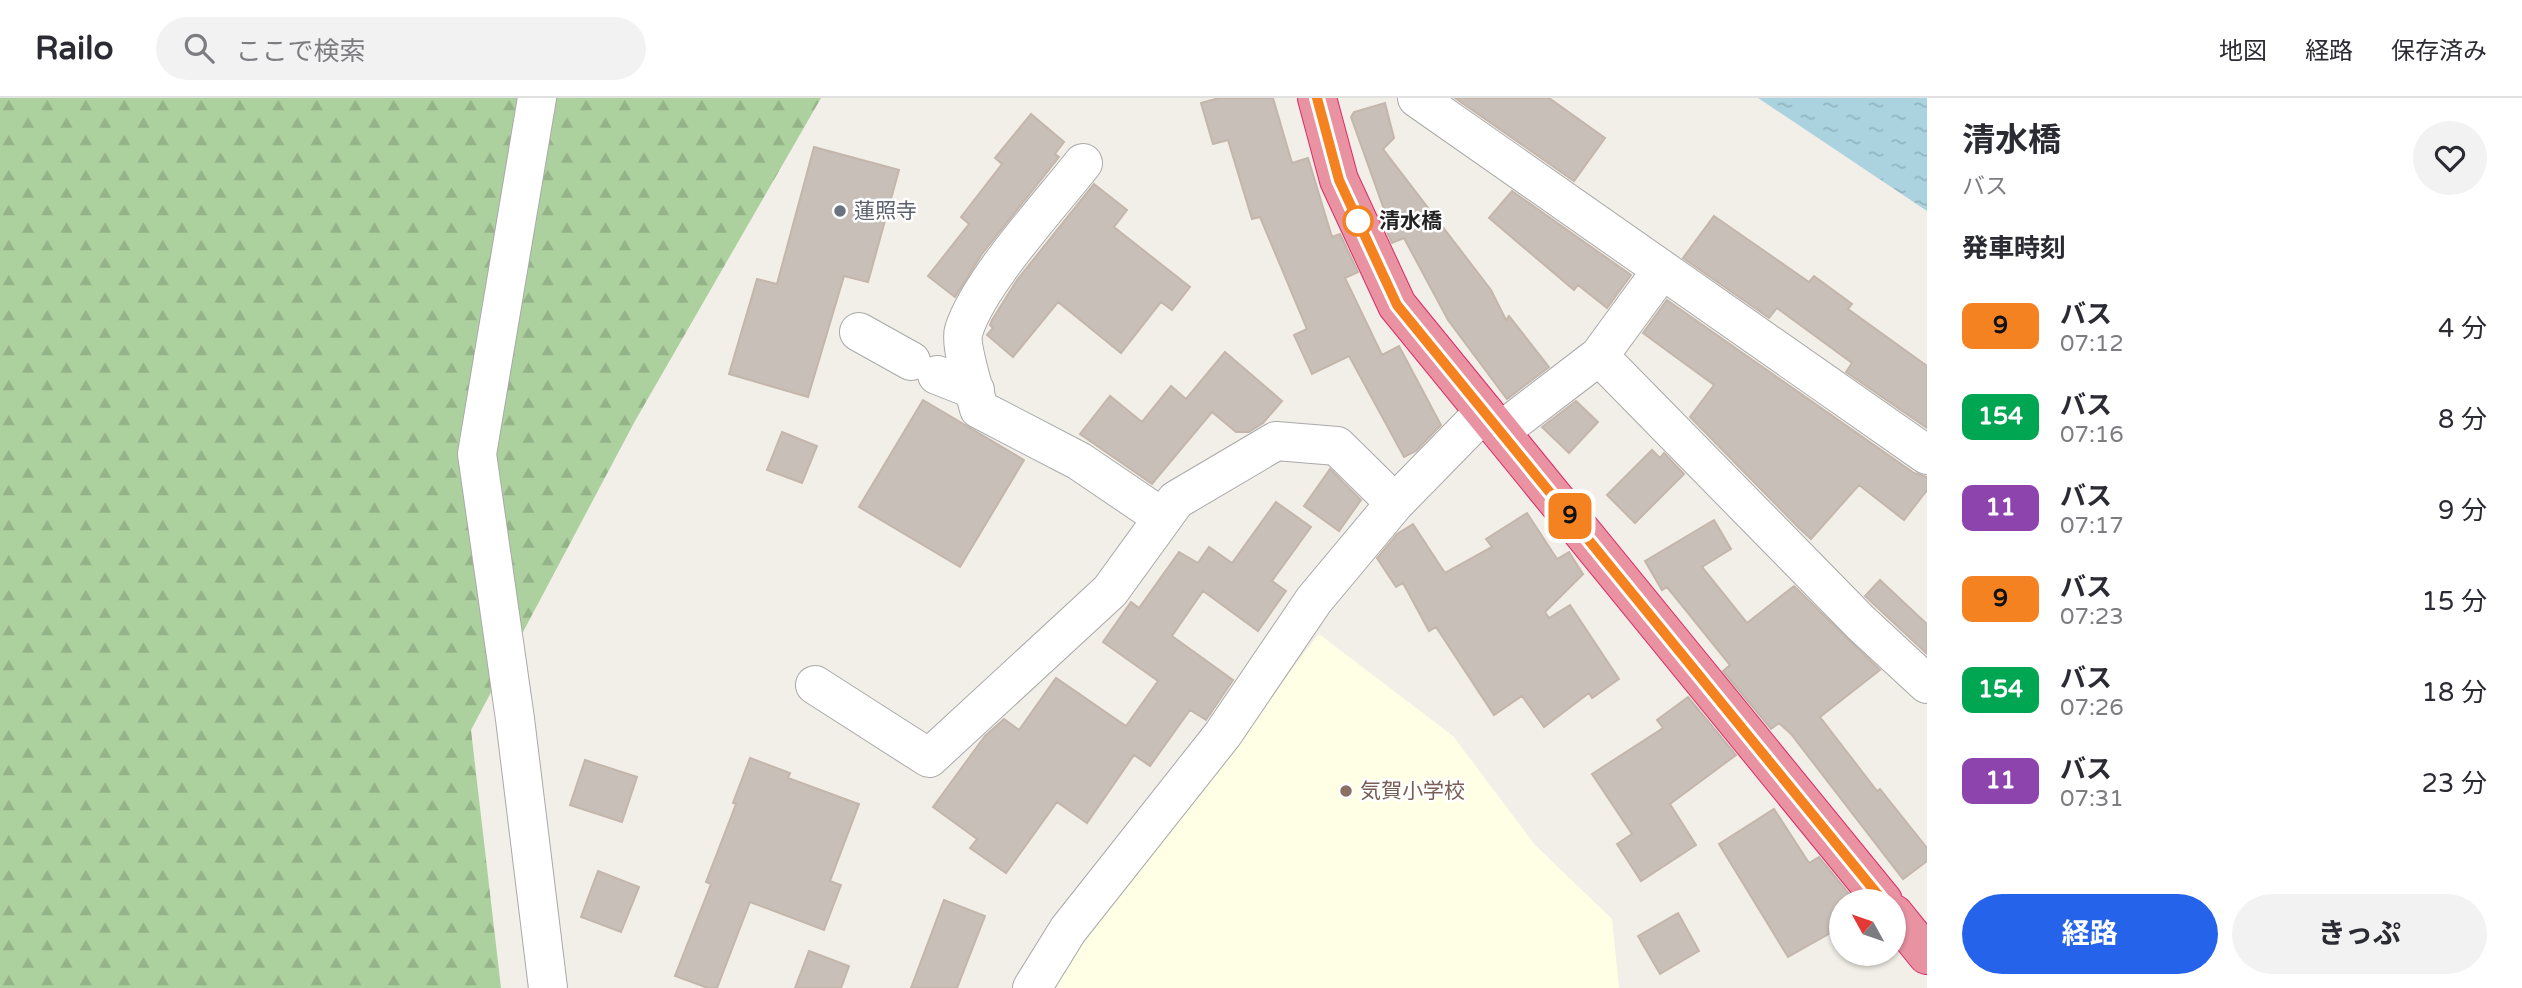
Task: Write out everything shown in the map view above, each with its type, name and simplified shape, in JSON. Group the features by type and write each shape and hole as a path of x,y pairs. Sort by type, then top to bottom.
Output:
{"highway":[{"path":"1317,98 1339,180 1397,305 1873,889"},
{"path":"1906,929 1927,955"}],"street":[{"path":"537,98 477,454 513,705 548,988"},
{"path":"1417,98 1927,456"},
{"path":"1083,163 990,282 963,332 979,408 1079,461 1163,519"},
{"path":"1032,988 1069,930 1223,734 1314,600 1395,503 1493,421 1599,356 1662,270"},
{"path":"859,331 924,368 975,390"},
{"path":"1599,356 1861,623 1927,684"},
{"path":"816,685 929,758 1110,591 1176,500 1276,441 1337,446 1395,503"}],"shaded area":[{"name":"気賀小学校","path":"1319,634 1453,736 1535,845 1612,919 1619,988 1053,988 1100,917"}],"green space":[{"path":"0,98 821,98 635,421 471,730 501,988 0,988"}],"water":[{"path":"1758,98 1927,98 1927,211 1761,100"}],"building":[{"path":"1219,98 1273,98 1292,163 1308,158 1332,237 1340,234 1358,272 1345,278 1382,355 1399,346 1441,425 1416,451 1404,457 1349,356 1312,374 1294,335 1307,329 1260,217 1252,219 1228,140 1213,144 1201,103"},
{"path":"1455,98 1549,98 1605,138 1574,181"},
{"path":"1385,103 1394,138 1383,149 1491,290 1506,320 1509,316 1549,367 1507,399 1448,320 1404,238 1392,243 1380,217 1386,215 1351,117 1354,112"},
{"path":"1031,114 1064,142 1055,154 1059,157 982,254 955,297 928,276 969,224 961,217 1002,164 995,158"},
{"path":"814,147 899,170 868,282 844,276 808,397 729,374 757,279 777,284"},
{"path":"1094,184 1127,210 1114,227 1190,287 1172,310 1161,302 1121,353 1058,302 1013,357 987,335 993,328 990,325 992,320 1017,280"},
{"path":"1512,191 1631,275 1607,308 1578,285 1574,290 1489,218"},
{"path":"1714,216 1809,282 1814,276 1852,304 1848,309 1927,366 1927,428 1846,372 1852,363 1777,308 1769,318 1683,258"},
{"path":"1667,300 1914,473 1927,477 1927,490 1904,520 1859,485 1811,539 1799,528 1690,417 1714,385 1643,333"},
{"path":"1225,352 1282,401 1263,423 1249,432 1236,432 1212,412 1152,484 1080,434 1110,396 1142,422 1171,386 1186,399"},
{"path":"923,400 1024,460 960,567 859,507"},
{"path":"1576,401 1598,422 1569,453 1542,427"},
{"path":"782,432 817,446 802,483 767,470"},
{"path":"1652,450 1660,458 1664,453 1684,474 1635,523 1607,495"},
{"path":"1330,469 1361,500 1339,531 1304,506"},
{"path":"1276,502 1311,527 1272,581 1286,591 1258,631 1203,591 1172,636 1233,680 1206,720 1190,710 1150,766 1134,755 1087,823 1057,802 1006,873 970,848 977,839 933,807 985,736 1004,719 1019,730 1056,678 1126,726 1158,681 1103,642 1131,602 1139,608 1179,552 1198,563 1209,547 1232,563"},
{"path":"1527,513 1557,559 1569,552 1583,574 1545,612 1549,618 1570,605 1619,679 1592,698 1589,693 1544,727 1522,696 1494,715 1436,627 1429,631 1403,583 1396,587 1377,558 1397,534 1413,524 1445,573 1492,547 1486,539"},
{"path":"1714,520 1731,549 1702,567 1747,623 1794,586 1880,670 1820,717 1877,791 1880,789 1927,848 1927,861 1903,879 1791,734 1779,723 1771,729 1723,671 1730,665 1667,587 1662,590 1645,561"},
{"path":"1880,580 1927,624 1927,654 1865,596"},
{"path":"1688,697 1736,755 1670,804 1696,845 1641,881 1617,844 1632,834 1592,774 1663,728 1657,720"},
{"path":"750,758 790,773 788,778 859,804 830,881 841,885 824,930 750,902 717,988 708,988 675,976 711,884 706,882 736,804 733,803"},
{"path":"585,760 637,777 622,822 570,805"},
{"path":"1774,809 1809,863 1819,857 1845,889 1829,889 1829,934 1788,957 1719,844"},
{"path":"598,871 639,887 621,932 581,917"},
{"path":"944,900 985,916 957,988 911,988"},
{"path":"1678,913 1699,951 1660,974 1638,936"},
{"path":"809,951 849,966 841,988 795,988"}],"bus line":[{"name":"9","path":"1317,98 1339,180 1397,305 1873,889"}],"place":[{"name":"蓮照寺","path":"840,211"},
{"name":"清水橋","path":"1358,221"},
{"name":"気賀小学校","path":"1346,791"}]}
